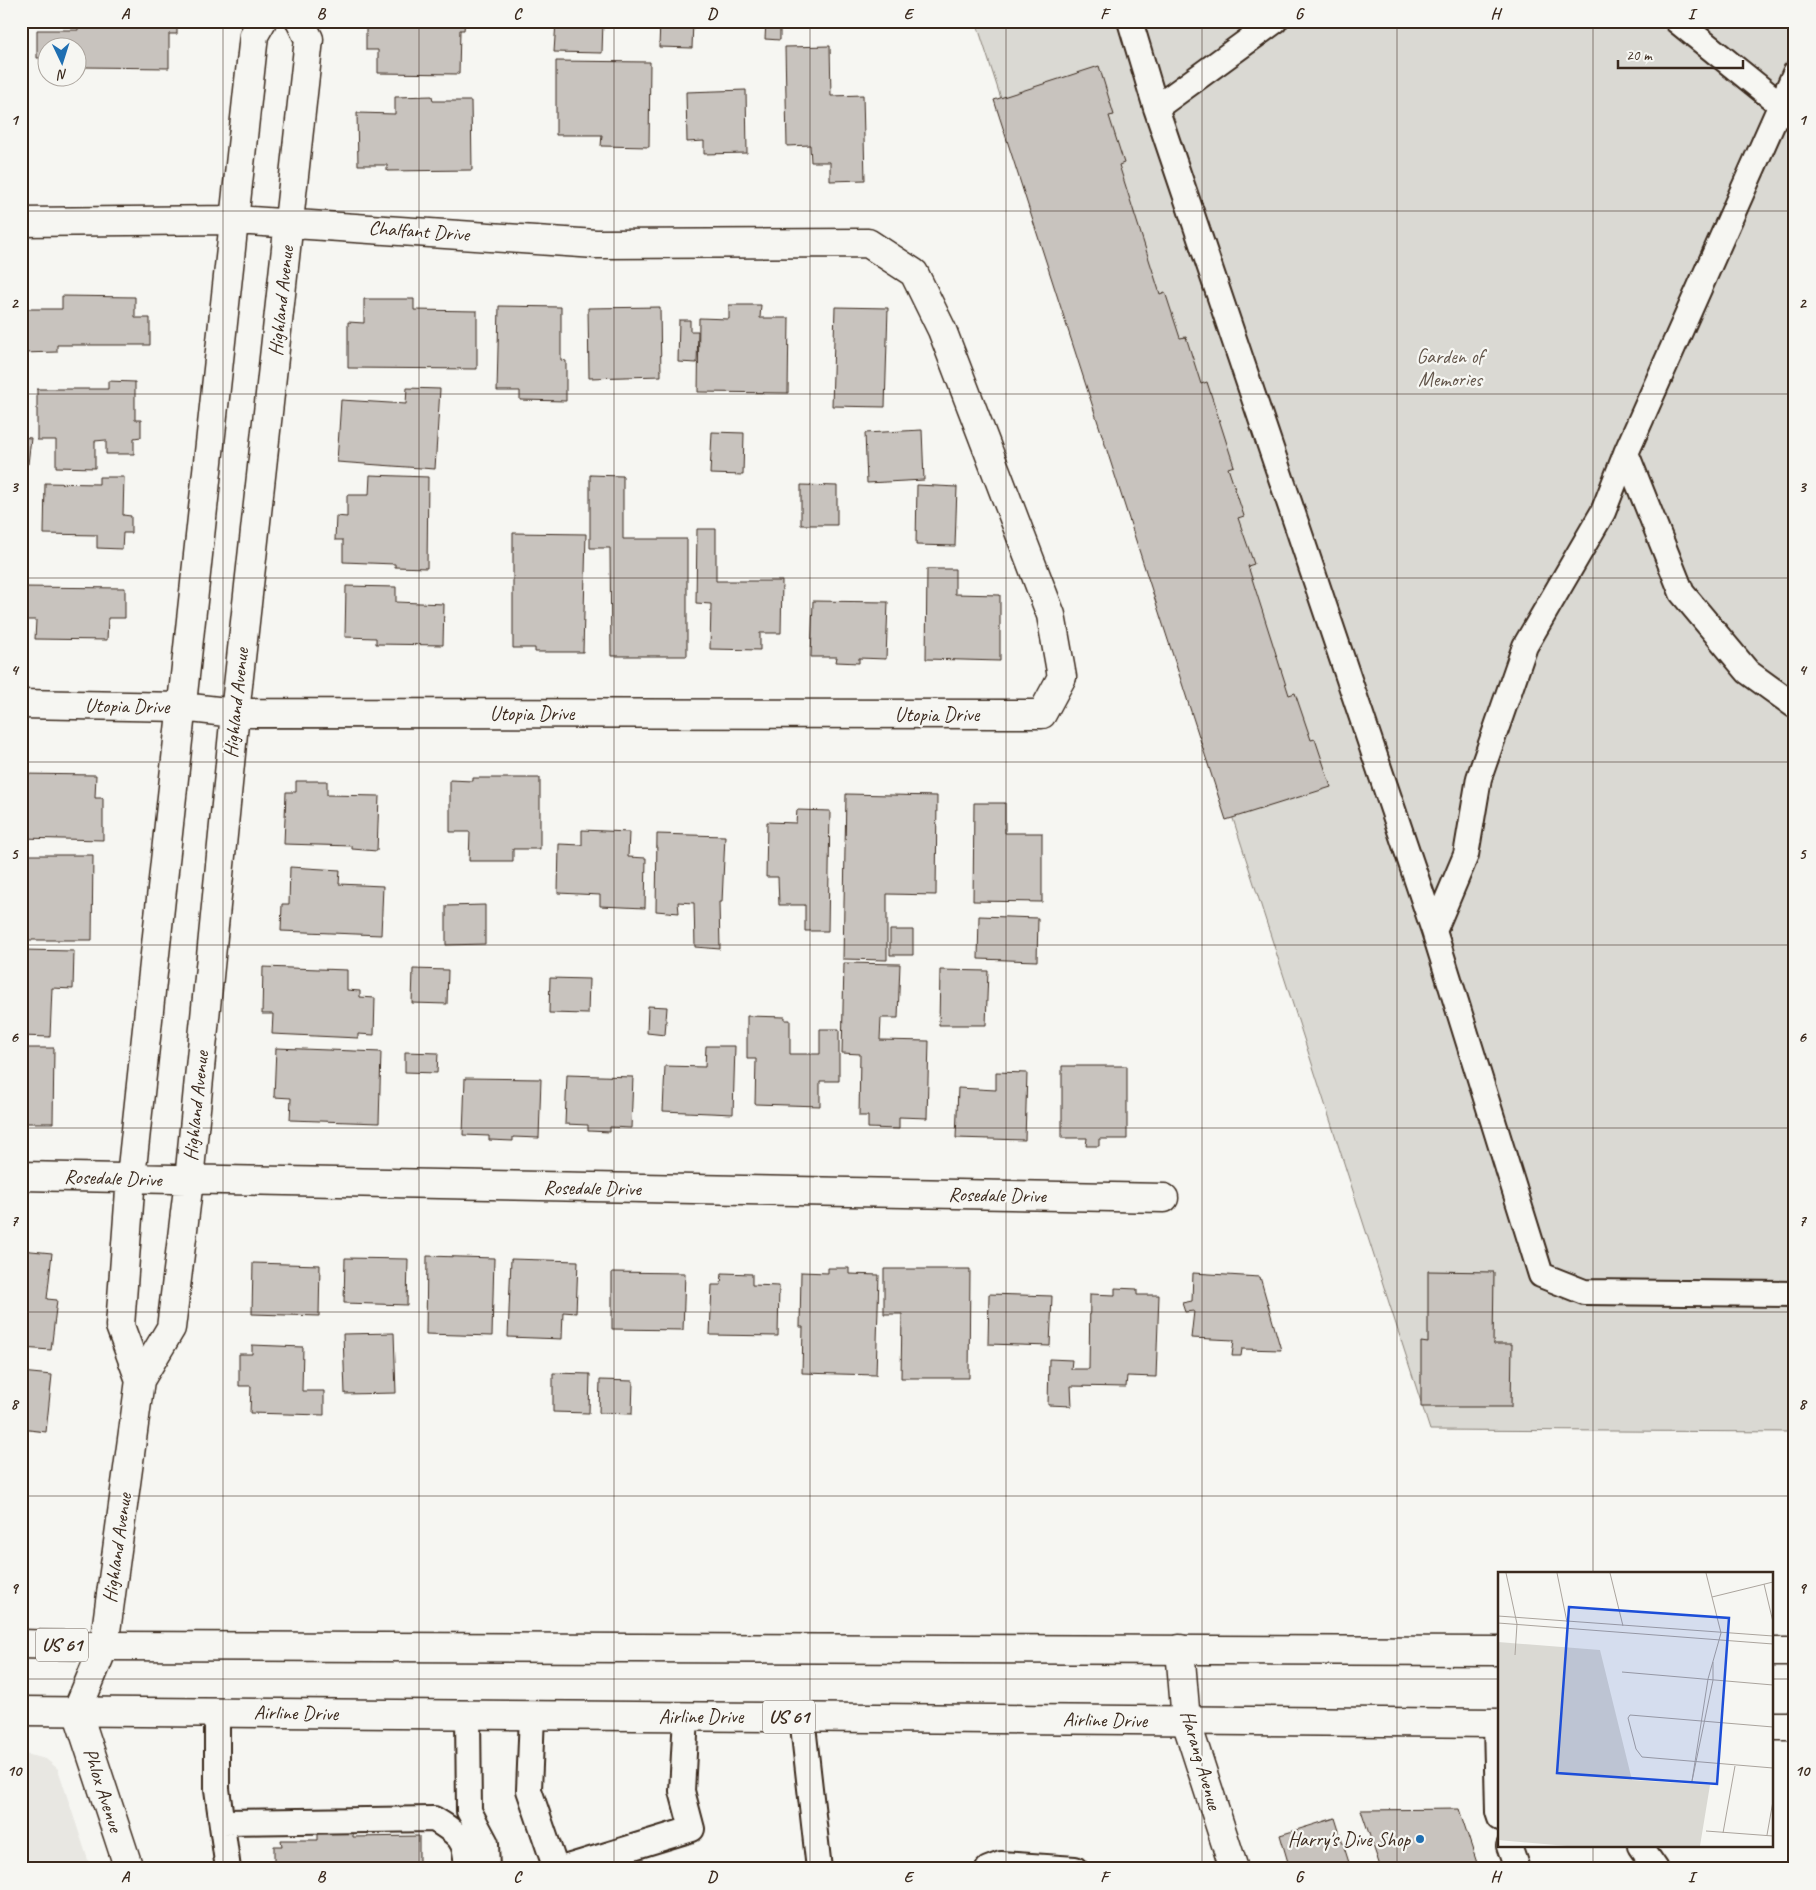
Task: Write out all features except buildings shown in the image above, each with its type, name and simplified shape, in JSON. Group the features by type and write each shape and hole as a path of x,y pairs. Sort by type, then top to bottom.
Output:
{"main road":[{"name":"Highland Avenue","path":"140,1380 120,1326 131,1177 254,35 262,21"},
{"name":"Highland Avenue","path":"78,1711 104,1646 140,1380 171,1328 189,1180 235,713 310,39 300,21"},
{"name":"Chalfant Drive","path":"21,222 235,220 290,222 596,244 816,245 868,243 914,272 942,330 1050,615 1062,677 1042,714"},
{"name":"Utopia Drive","path":"21,704 182,707 235,713 1042,714"},
{"name":"Rosedale Drive","path":"21,1176 1164,1198"},
{"name":"US 61","path":"21,1644 104,1646 1498,1651"},
{"name":"Harang Avenue","path":"1180,1649 1186,1721 1234,1869"},
{"path":"1774,1652 1795,1652"},
{"name":"Airline Drive","path":"21,1711 1498,1723"},
{"name":"Phlox Avenue","path":"78,1711 129,1869"},
{"path":"1774,1726 1795,1726"}],"lane":[{"path":"1130,21 1156,108 1434,931 1541,1274 1584,1292 1795,1294"},
{"path":"1156,108 1275,21"},
{"path":"1677,21 1788,112"},
{"path":"1434,931 1466,855 1479,778 1525,646 1602,512 1626,453 1788,112 1795,73"},
{"path":"1626,453 1682,593 1748,672 1795,706"},
{"path":"217,1712 217,1789 228,1869"},
{"path":"468,1715 469,1811 486,1843 487,1869"},
{"path":"532,1715 529,1790 556,1869"},
{"path":"561,1869 692,1829 682,1791 686,1716"},
{"path":"802,1717 819,1869"},
{"path":"1498,1723 1498,1812"},
{"path":"222,1822 434,1819 455,1832 468,1852 466,1869"},
{"path":"1510,1848 1517,1869"},
{"path":"1641,1848 1656,1869"},
{"path":"988,1869 1000,1864 1075,1869"}],"shaded area":[{"path":"21,1753 46,1759 58,1769 91,1869 21,1869"}],"green space":[{"name":"Garden of Memories","path":"976,21 1795,21 1795,1432 1430,1430"}],"place":[{"name":"Harry's Dive Shop","path":"1420,1839"}]}
